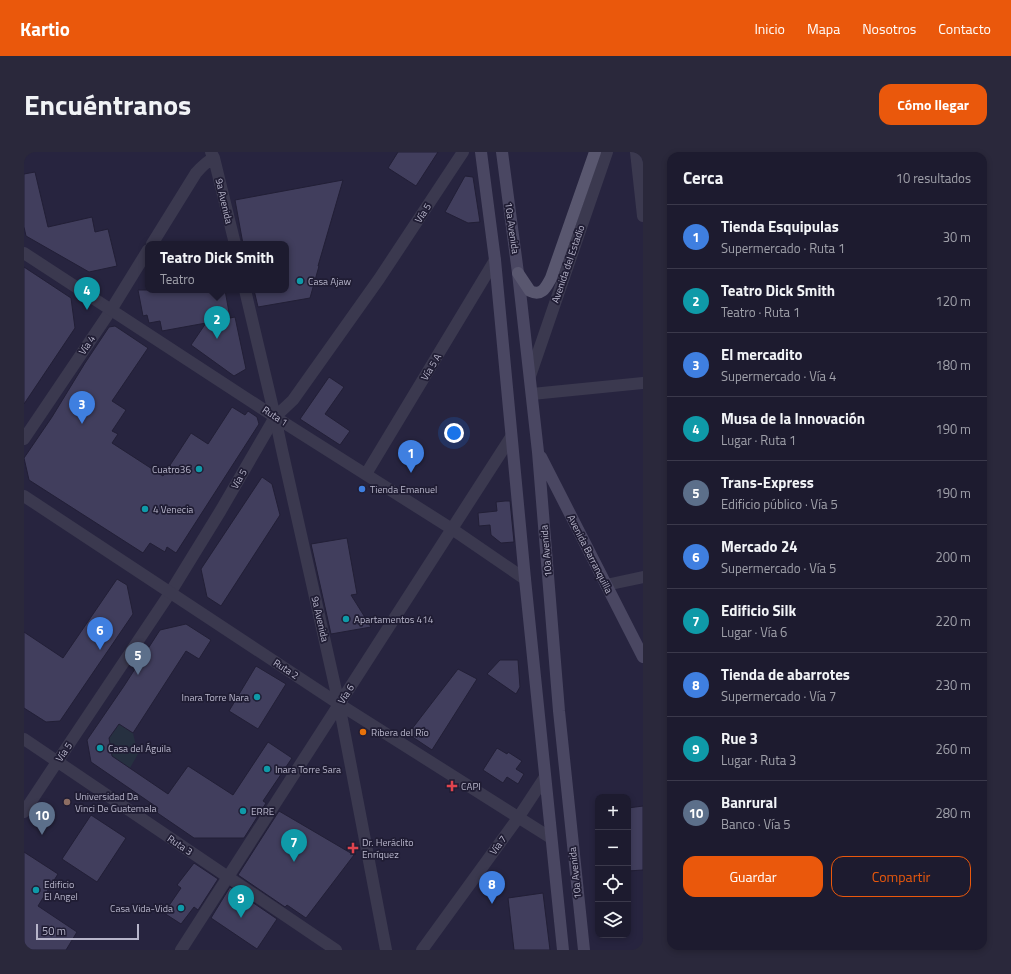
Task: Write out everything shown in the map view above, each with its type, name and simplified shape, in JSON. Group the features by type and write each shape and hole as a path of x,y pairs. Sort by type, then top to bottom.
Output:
{"main road":[{"name":"10a Avenida","path":"481,152 495,260 511,437 563,950"},
{"name":"10a Avenida","path":"502,152 518,272 538,452 559,711 584,950"},
{"path":"518,272 530,291 537,293 541,292 545,288 551,278 595,152"},
{"name":"Avenida Barranquilla","path":"538,452 643,657"},
{"path":"544,758 564,761"}],"street":[{"name":"Vía 5","path":"24,812 170,593 221,510 275,417 292,400 380,279 463,152"},
{"name":"Avenida del Estadio","path":"530,376 607,152"},
{"path":"636,152 643,216"},
{"name":"9a Avenida","path":"214,154 233,241"},
{"path":"154,241 196,173 214,154"},
{"name":"Ruta 1","path":"24,253 275,417 452,529 525,579"},
{"name":"Vía 4","path":"24,439 111,310 145,255"},
{"name":"Vía 5 A","path":"366,474 495,260"},
{"name":"9a Avenida","path":"246,293 339,704 386,950"},
{"path":"532,394 643,383"},
{"name":"Vía 6","path":"181,950 511,437"},
{"name":"Ruta 2","path":"24,496 339,704 551,838"},
{"path":"606,585 643,577"},
{"name":"Ruta 3","path":"24,739 336,950"},
{"name":"Vía 7","path":"422,950 518,818 545,777"}],"shaded area":[{"path":"119,724 133,733 138,754 130,768 112,756 109,738"}],"building":[{"path":"398,152 438,152 416,186 388,168"},
{"path":"35,172 48,227 92,217 95,232 108,229 117,266 89,272 26,236 24,227 24,174"},
{"path":"465,176 473,177 480,222 468,223 445,212"},
{"path":"343,180 310,298 258,307 255,293 289,293 289,241 242,241 235,200"},
{"path":"24,267 71,298 75,328 24,404"},
{"path":"138,290 145,290 145,293 226,293 230,318 235,317 246,369 234,376 191,345 206,323 162,331 160,321 149,323 147,315 143,316"},
{"path":"115,326 148,348 112,401 126,410 112,431 118,434 112,443 163,476 191,433 208,444 232,407 245,415 248,411 257,417 259,424 176,553 167,547 165,552 150,543 143,553 29,480 24,458 109,327"},
{"path":"329,377 344,387 325,414 350,431 340,445 300,419"},
{"path":"262,477 272,484 280,515 221,606 207,597 201,569"},
{"path":"510,501 514,542 501,543 491,535 490,525 479,526 478,513 497,511 496,502"},
{"path":"347,538 357,594 351,595 371,627 331,634 311,544"},
{"path":"117,579 127,585 133,614 60,721 46,722 24,708 24,632 63,658"},
{"path":"186,624 211,640 199,659 186,651 133,733 119,724 109,738 112,756 168,794 188,766 233,795 268,742 292,758 263,801 266,803 244,838 194,838 156,812 158,808 91,762 87,740 160,630"},
{"path":"500,660 518,660 520,687 516,694 487,674"},
{"name":"Inara Torre Nara","path":"256,666 286,684 258,729 229,711"},
{"path":"458,669 477,679 432,750 408,734"},
{"path":"497,748 507,754 508,752 522,761 516,769 524,774 518,784 507,777 503,783 483,770"},
{"path":"643,806 643,870 631,871 631,808"},
{"path":"279,811 354,855 306,918 287,905 285,907 238,875"},
{"path":"91,815 126,838 97,882 62,859"},
{"path":"24,852 58,874 38,906 77,932 66,950 24,950"},
{"path":"194,863 218,879 198,910 194,907 181,924 164,913 181,888 177,885"},
{"path":"230,887 277,919 257,949 211,918"},
{"path":"543,893 550,950 514,950 508,898"}],"place":[{"name":"Casa Ajaw","path":"300,281"},
{"name":"Musa de la Innovación","path":"87,310"},
{"name":"Teatro Dick Smith","path":"217,339"},
{"name":"El mercadito","path":"82,424"},
{"name":"Cuatro36","path":"199,469"},
{"name":"Tienda Esquipulas","path":"411,473"},
{"name":"Tienda Emanuel","path":"362,489"},
{"name":"4 Venecia","path":"145,509"},
{"name":"Apartamentos 414","path":"346,619"},
{"name":"Mercado 24","path":"100,650"},
{"name":"Trans-Express","path":"138,675"},
{"name":"Inara Torre Nara","path":"257,697"},
{"name":"Ribera del Río","path":"363,732"},
{"name":"Casa del Águila","path":"100,748"},
{"name":"Inara Torre Sara","path":"267,769"},
{"name":"CAPI","path":"452,786"},
{"name":"Universidad Da Vinci De Guatemala","path":"67,802"},
{"name":"ERRE","path":"243,811"},
{"name":"Banrural","path":"42,835"},
{"name":"Dr. Heráclito Enríquez","path":"353,848"},
{"name":"Edificio Silk","path":"294,862"},
{"name":"Edificio El Angel","path":"36,890"},
{"name":"Tienda de abarrotes","path":"492,904"},
{"name":"Casa Vida-Vida","path":"181,908"},
{"name":"Rue 3","path":"241,918"}]}
